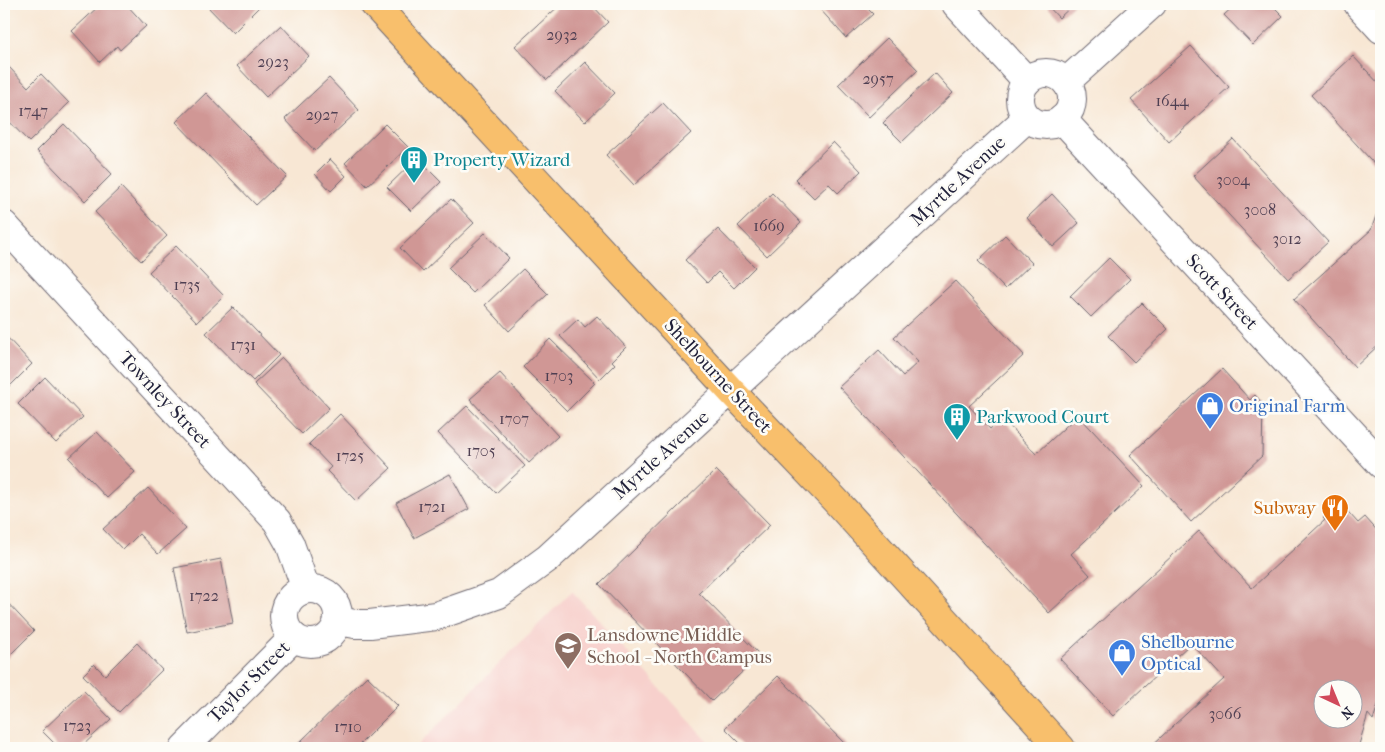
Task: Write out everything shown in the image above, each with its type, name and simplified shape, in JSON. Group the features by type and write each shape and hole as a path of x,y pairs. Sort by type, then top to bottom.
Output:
{"main road":[{"name":"Shelbourne Street","path":"374,4 835,500 1061,748"}],"street":[{"path":"956,4 1027,80"},
{"path":"1066,82 1152,4"},
{"path":"1358,4 1381,29"},
{"path":"1047,72 1058,75 1066,82 1071,91 1072,101 1069,111 1062,119 1054,124 1044,125 1035,123 1027,118 1019,99 1021,89 1027,80 1036,74 1047,72"},
{"name":"Myrtle Avenue","path":"338,621 370,624 436,616 499,594 548,558 1027,118"},
{"name":"Scott Street","path":"1062,119 1381,464"},
{"name":"Townley Street","path":"4,225 277,521 290,544 306,588"},
{"path":"306,588 314,588 323,590 331,596 339,612 338,621 335,630 329,637 312,643 302,642 288,631 284,614 290,598 306,588"},
{"name":"Taylor Street","path":"184,748 294,637"}],"shaded area":[{"name":"Lansdowne Middle School - North Campus","path":"572,591 714,748 415,748"}],"building":[{"path":"101,4 126,4 146,26 120,50 117,46 100,62 72,31"},
{"path":"205,4 258,4 260,6 233,33"},
{"path":"561,4 591,4 608,22 547,80 515,46"},
{"path":"824,4 863,4 873,14 846,38 819,8"},
{"path":"1046,4 1074,4 1059,18"},
{"path":"1236,4 1271,4 1283,16 1253,45 1224,15"},
{"path":"281,25 309,56 266,97 237,66"},
{"path":"887,38 918,70 869,117 838,85"},
{"path":"1191,46 1229,87 1169,142 1131,100"},
{"path":"1353,56 1381,86 1381,171 1311,95"},
{"path":"585,62 615,93 585,122 555,91"},
{"path":"8,66 28,87 41,74 69,103 29,142 4,116 4,71"},
{"path":"935,73 953,93 902,142 883,123"},
{"path":"329,78 359,110 315,151 285,119"},
{"path":"206,93 287,176 256,205 176,122"},
{"path":"663,103 691,133 634,185 606,155"},
{"path":"64,124 112,174 85,201 37,151"},
{"path":"385,124 408,147 367,186 345,163"},
{"path":"1233,139 1328,242 1288,279 1193,176"},
{"path":"833,142 861,171 838,193 829,184 814,198 795,179"},
{"name":"Property Wizard","path":"417,158 441,182 411,211 387,187"},
{"path":"330,159 346,176 331,191 315,174"},
{"path":"121,187 167,236 141,261 95,212"},
{"path":"772,193 801,223 767,256 738,226"},
{"path":"1052,194 1079,223 1053,247 1027,218"},
{"path":"451,199 474,223 423,272 400,248"},
{"path":"1381,209 1381,343 1355,367 1294,299 1371,230 1377,213"},
{"path":"718,229 755,267 734,288 718,272 707,283 685,260"},
{"path":"485,233 509,258 473,293 448,268"},
{"path":"1005,235 1032,263 1005,289 978,261"},
{"path":"176,246 224,296 197,322 149,272"},
{"path":"1109,258 1130,279 1091,317 1070,296"},
{"path":"523,269 548,294 509,331 485,305"},
{"name":"Parkwood Court","path":"955,281 1024,355 969,406 990,429 1002,418 1036,454 1078,415 1144,486 1071,554 1090,575 1049,613 839,387 879,350 903,376 918,362 894,337"},
{"path":"1142,303 1168,329 1134,362 1108,336"},
{"path":"233,307 279,355 253,381 206,333"},
{"path":"597,316 626,347 612,361 615,364 600,379 560,336 578,319 585,327"},
{"path":"4,334 32,364 6,390 4,388"},
{"path":"550,339 595,383 567,411 523,367"},
{"path":"282,358 329,408 302,434 254,384"},
{"name":"Original Farm","path":"1222,369 1250,400 1255,395 1263,404 1262,456 1191,522 1130,455"},
{"path":"500,373 558,436 529,463 470,399"},
{"path":"45,377 83,417 56,443 18,404"},
{"path":"467,406 525,466 496,493 438,433"},
{"path":"340,414 391,468 356,501 327,471 331,467 309,444"},
{"path":"97,432 135,472 107,498 69,458"},
{"path":"716,470 770,525 699,593 760,655 712,701 599,584"},
{"path":"450,474 469,509 414,538 396,503"},
{"path":"148,488 186,529 158,554 139,534 123,550 103,529"},
{"path":"1340,503 1358,523 1365,517 1381,535 1381,696 1373,720 1368,714 1358,748 1149,748 1224,679 1191,643 1113,716 1060,659 1199,531 1252,588 1325,520 1323,518"},
{"path":"221,559 233,623 187,632 174,568"},
{"path":"4,599 34,631 6,659 4,657"},
{"path":"137,643 162,670 119,712 83,675 94,664 105,675"},
{"path":"367,676 398,706 356,748 301,748 297,745"},
{"path":"778,676 849,748 745,748 725,728"},
{"path":"84,691 111,719 80,748 59,748 42,731"}],"place":[{"name":"Property Wizard","path":"414,184"},
{"name":"Original Farm","path":"1210,430"},
{"name":"Parkwood Court","path":"957,441"},
{"name":"Subway","path":"1335,532"},
{"name":"Lansdowne Middle School - North Campus","path":"568,670"},
{"name":"Shelbourne Optical","path":"1122,677"}]}
